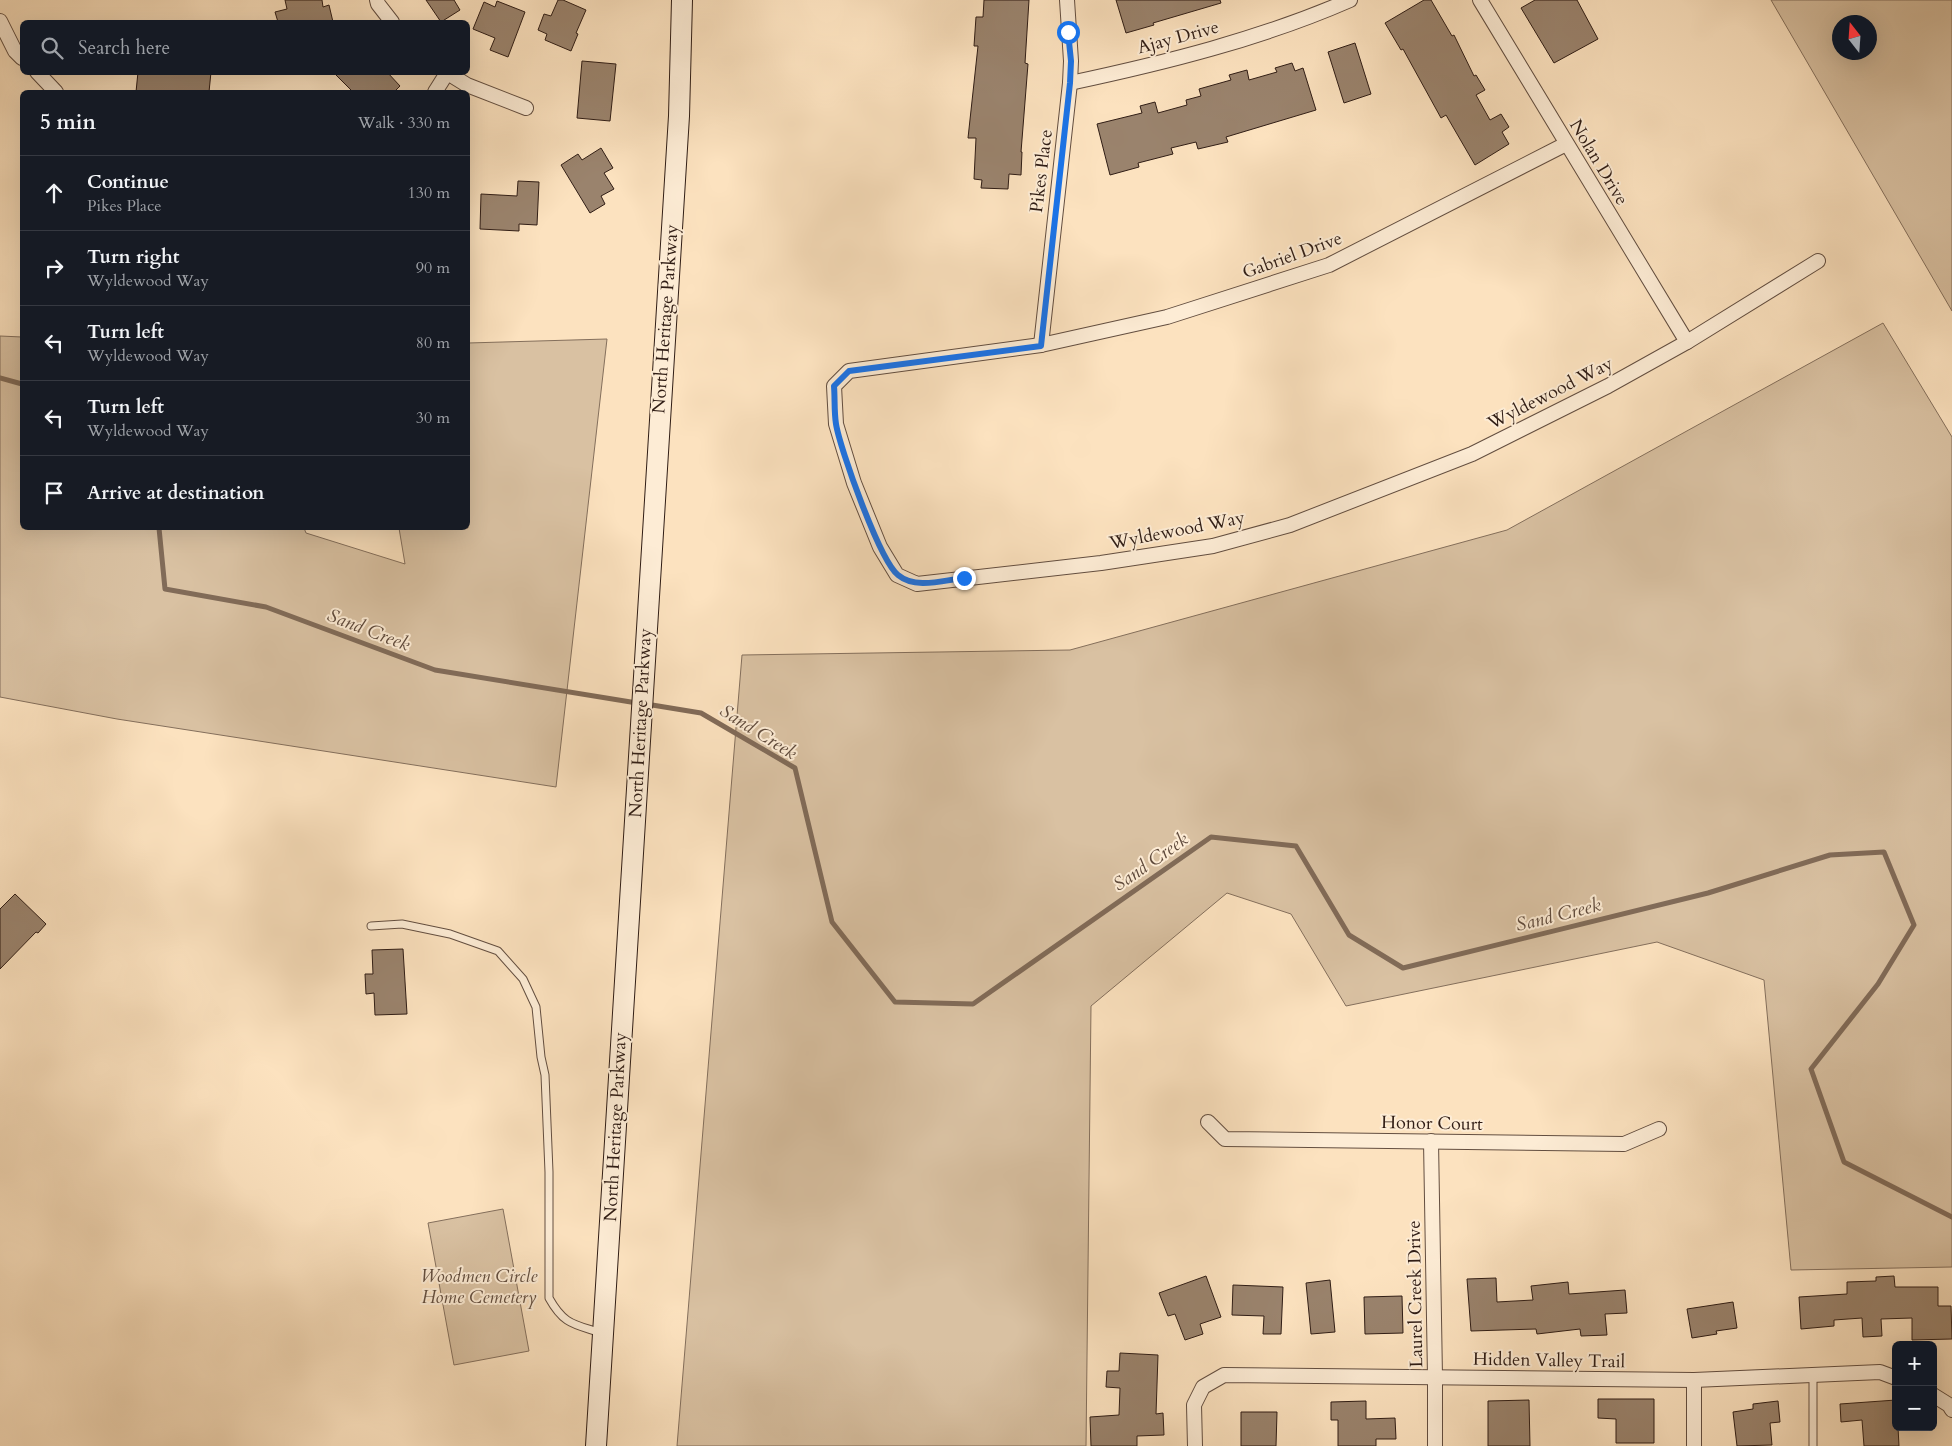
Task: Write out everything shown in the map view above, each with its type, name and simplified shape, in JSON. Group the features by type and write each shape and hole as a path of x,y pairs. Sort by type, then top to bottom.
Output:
{"main road":[{"name":"North Heritage Parkway","path":"596,1446 678,116 682,0"}],"street":[{"path":"377,0 390,20"},
{"name":"Pikes Place","path":"1041,346 1070,83 1071,61 1067,0"},
{"name":"Ajay Drive","path":"1070,83 1119,73 1249,37 1350,0"},
{"name":"Nolan Drive","path":"1480,0 1687,342"},
{"path":"0,21 15,51 20,56"},
{"path":"40,75 54,90"},
{"path":"436,90 446,75"},
{"path":"450,75 467,85 526,108"},
{"name":"Gabriel Drive","path":"1041,346 1167,317 1329,265 1566,144"},
{"name":"Wyldewood Way","path":"1041,346 849,371 834,386 836,424 854,483 880,547 897,575 917,584 1101,563 1213,546 1290,525 1472,454 1608,386 1687,342 1818,261"},
{"name":"Honor Court","path":"1208,1122 1225,1139 1624,1144 1660,1129"},
{"name":"Laurel Creek Drive","path":"1431,1141 1435,1446"},
{"name":"Hidden Valley Trail","path":"1195,1446 1194,1405 1203,1387 1224,1375 1694,1380 1880,1372 1892,1376"},
{"path":"1694,1380 1694,1446"},
{"path":"1937,1398 1949,1405 1952,1410"}],"lane":[{"path":"371,926 402,924 450,934 498,951 523,979 536,1007 541,1057 545,1075 549,1298 558,1314 573,1324 603,1334"},
{"path":"1813,1375 1813,1446"}],"green space":[{"path":"1771,0 1952,0 1952,311"},
{"path":"1883,323 1952,437 1952,1267 1791,1270 1764,980 1657,942 1346,1006 1291,914 1227,893 1091,1006 1086,1446 677,1446 742,655 1070,650 1507,530"},
{"path":"0,336 20,337 20,530 305,530 306,533 405,564 399,530 470,530 470,343 607,339 556,787 117,719 0,697"},
{"name":"Woodmen Circle Home Cemetery","path":"503,1209 529,1351 454,1365 428,1223"}],"building":[{"path":"285,0 322,0 323,7 329,5 333,20 277,20 275,12 287,9"},
{"path":"426,0 454,0 460,10 444,20 440,20"},
{"path":"558,0 563,0 586,10 571,51 545,40 547,34 538,30 544,14 551,16"},
{"path":"984,0 1029,0 1025,63 1028,64 1021,175 1009,174 1008,189 981,188 982,180 974,179 976,138 968,138 978,46 974,46 976,17 983,17"},
{"path":"1116,0 1220,0 1221,3 1126,33"},
{"path":"1424,0 1431,0 1452,36 1454,35 1474,76 1476,75 1485,90 1476,95 1490,120 1501,114 1509,127 1502,132 1509,144 1475,165 1446,115 1441,118 1403,49 1401,50 1385,23"},
{"path":"1535,0 1577,0 1598,39 1554,63 1521,8"},
{"path":"497,1 525,12 508,57 490,50 495,38 473,29 484,2 495,7"},
{"path":"1355,43 1371,94 1344,103 1328,52"},
{"path":"582,61 616,64 610,121 577,118"},
{"path":"1292,63 1295,71 1303,68 1316,110 1226,137 1228,142 1198,149 1196,142 1171,148 1173,154 1138,163 1139,167 1110,175 1097,124 1142,113 1140,106 1155,102 1158,113 1187,105 1186,100 1201,96 1199,89 1231,80 1229,75 1247,70 1249,80 1277,72 1275,68"},
{"path":"138,75 211,75 209,90 136,90"},
{"path":"336,75 390,75 400,86 396,90 351,90"},
{"path":"601,148 613,168 604,173 614,189 601,196 605,204 590,213 561,165 578,154 582,160"},
{"path":"518,181 539,182 537,225 519,224 519,231 480,229 481,194 517,196"},
{"path":"15,894 46,924 0,969 0,909"},
{"path":"403,949 407,1014 375,1015 374,993 366,994 365,974 373,974 372,950"},
{"path":"1206,1276 1221,1317 1200,1324 1203,1334 1185,1340 1175,1314 1168,1316 1159,1293"},
{"path":"1894,1276 1895,1287 1938,1287 1938,1306 1951,1306 1952,1339 1912,1340 1912,1318 1881,1319 1882,1336 1863,1337 1862,1318 1834,1320 1834,1326 1801,1329 1799,1297 1847,1294 1847,1282 1876,1281 1876,1277"},
{"path":"1496,1278 1497,1302 1533,1300 1531,1286 1568,1282 1569,1294 1625,1290 1627,1313 1605,1314 1607,1335 1581,1336 1580,1329 1537,1334 1536,1329 1471,1331 1467,1279"},
{"path":"1330,1280 1335,1332 1311,1334 1306,1283"},
{"path":"1233,1285 1283,1287 1281,1334 1263,1334 1264,1316 1232,1315"},
{"path":"1402,1296 1403,1333 1365,1334 1364,1297"},
{"path":"1733,1302 1737,1328 1716,1331 1717,1334 1692,1338 1687,1309"},
{"path":"1120,1353 1158,1355 1156,1414 1163,1413 1164,1435 1137,1436 1137,1446 1091,1446 1090,1417 1119,1415 1120,1388 1106,1387 1107,1371 1119,1371"},
{"path":"1598,1399 1654,1399 1654,1443 1616,1443 1616,1419 1598,1418"},
{"path":"1529,1400 1530,1446 1488,1446 1488,1401"},
{"path":"1892,1400 1892,1431 1898,1431 1899,1446 1864,1446 1862,1420 1841,1422 1840,1404"},
{"path":"1366,1401 1366,1419 1395,1418 1396,1439 1376,1439 1376,1446 1338,1446 1338,1420 1331,1420 1331,1402"},
{"path":"1778,1401 1780,1422 1770,1423 1772,1445 1737,1446 1733,1412 1753,1409 1753,1404"},
{"path":"1241,1412 1277,1412 1276,1446 1241,1446"}],"waterway":[{"name":"Sand Creek","path":"0,378 20,383"},
{"name":"Sand Creek","path":"159,530 165,589 266,607 435,670 637,703"},
{"name":"Sand Creek","path":"646,704 701,713 795,768 832,922 895,1002 973,1004 1211,837 1296,846 1349,935 1403,968 1708,893 1830,855 1884,852 1914,925 1878,984 1811,1069 1844,1162 1952,1217"}],"route":[{"path":"964,578 917,584 897,575 880,547 854,483 836,424 834,386 849,371 1041,346 1070,83 1071,61 1068,32"}]}
